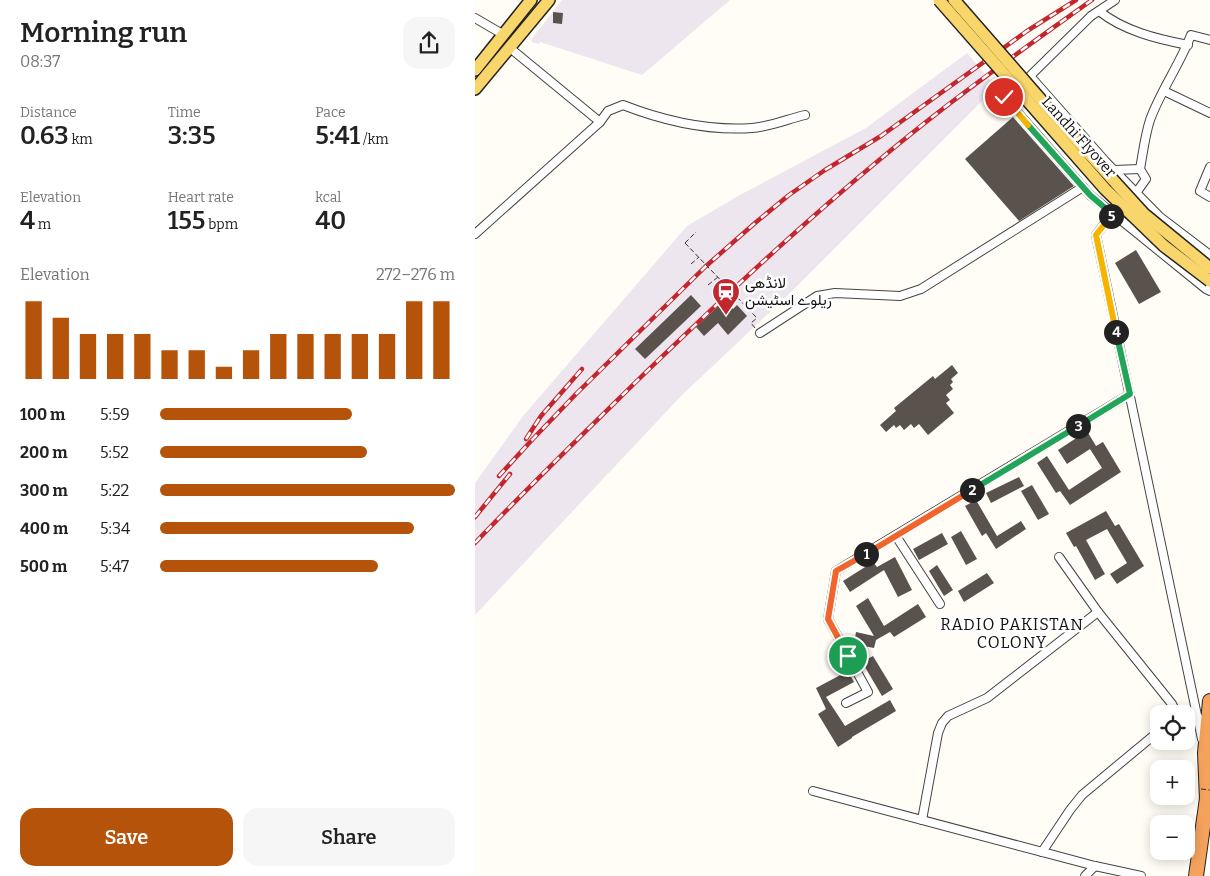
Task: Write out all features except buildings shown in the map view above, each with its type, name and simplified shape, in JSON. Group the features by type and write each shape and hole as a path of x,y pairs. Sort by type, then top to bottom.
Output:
{"highway":[{"path":"1197,876 1207,790 1205,753 1210,701"}],"main road":[{"path":"475,70 531,0"},
{"path":"475,89 549,0"},
{"name":"Landhi Flyover","path":"939,0 1105,189 1165,246 1210,281"},
{"name":"Landhi Flyover","path":"954,0 1062,124 1144,214 1210,268"}],"street":[{"path":"1115,0 1091,16 1030,76 1114,170 1160,217 1210,254"},
{"path":"1099,11 1138,33 1188,45"},
{"path":"475,18 504,35"},
{"path":"1136,193 1146,179 1140,169 1150,120 1164,90 1188,45 1191,35 1210,40"},
{"path":"510,48 600,122"},
{"path":"1164,90 1210,113"},
{"path":"1004,97 1083,187 1112,214 1210,291"},
{"path":"475,234 600,122 608,111 623,105 645,114 700,127 753,128 805,115"},
{"path":"1210,167 1200,191 1210,197"},
{"path":"1114,170 1140,169"},
{"path":"761,333 817,296 835,293 900,296 921,289 1083,187"},
{"path":"1112,214 1096,235 1205,753"},
{"path":"845,703 868,692 828,619 836,571 1130,394"},
{"path":"896,536 940,604"},
{"path":"1059,557 1098,612 1172,705"},
{"path":"922,820 938,733 942,723 948,716 987,698 1098,612"},
{"path":"1042,852 1082,795 1150,738"},
{"path":"813,790 1095,866 1141,876"},
{"path":"1085,876 1095,866"}],"path":[{"path":"696,232 685,243 757,318 751,323"},
{"path":"691,264 699,257"},
{"path":"708,285 718,277"},
{"path":"727,302 735,295"}],"shaded area":[{"path":"562,0 730,0 642,75 540,42 539,44 532,42 531,40"},
{"path":"967,53 996,87 787,296 682,395 475,615 475,483 523,416 687,226 738,196 866,128"}],"railway":[{"path":"499,476 577,393 705,267 755,223 789,195 825,170 881,136 1027,31 1076,0"},
{"path":"475,543 642,376 745,278 816,214 946,106 1092,0"},
{"path":"526,439 541,416 582,369"},
{"path":"475,517 510,474"}],"place":[{"name":"لانڈھی ریلوے اسٹیشن","path":"726,316"}],"district":[{"name":"RADIO PAKISTAN COLONY","path":"1012,633"}],"route":[{"path":"848,656 828,619 836,571 1130,394 1096,235 1112,214 1090,195 1004,97"}]}
